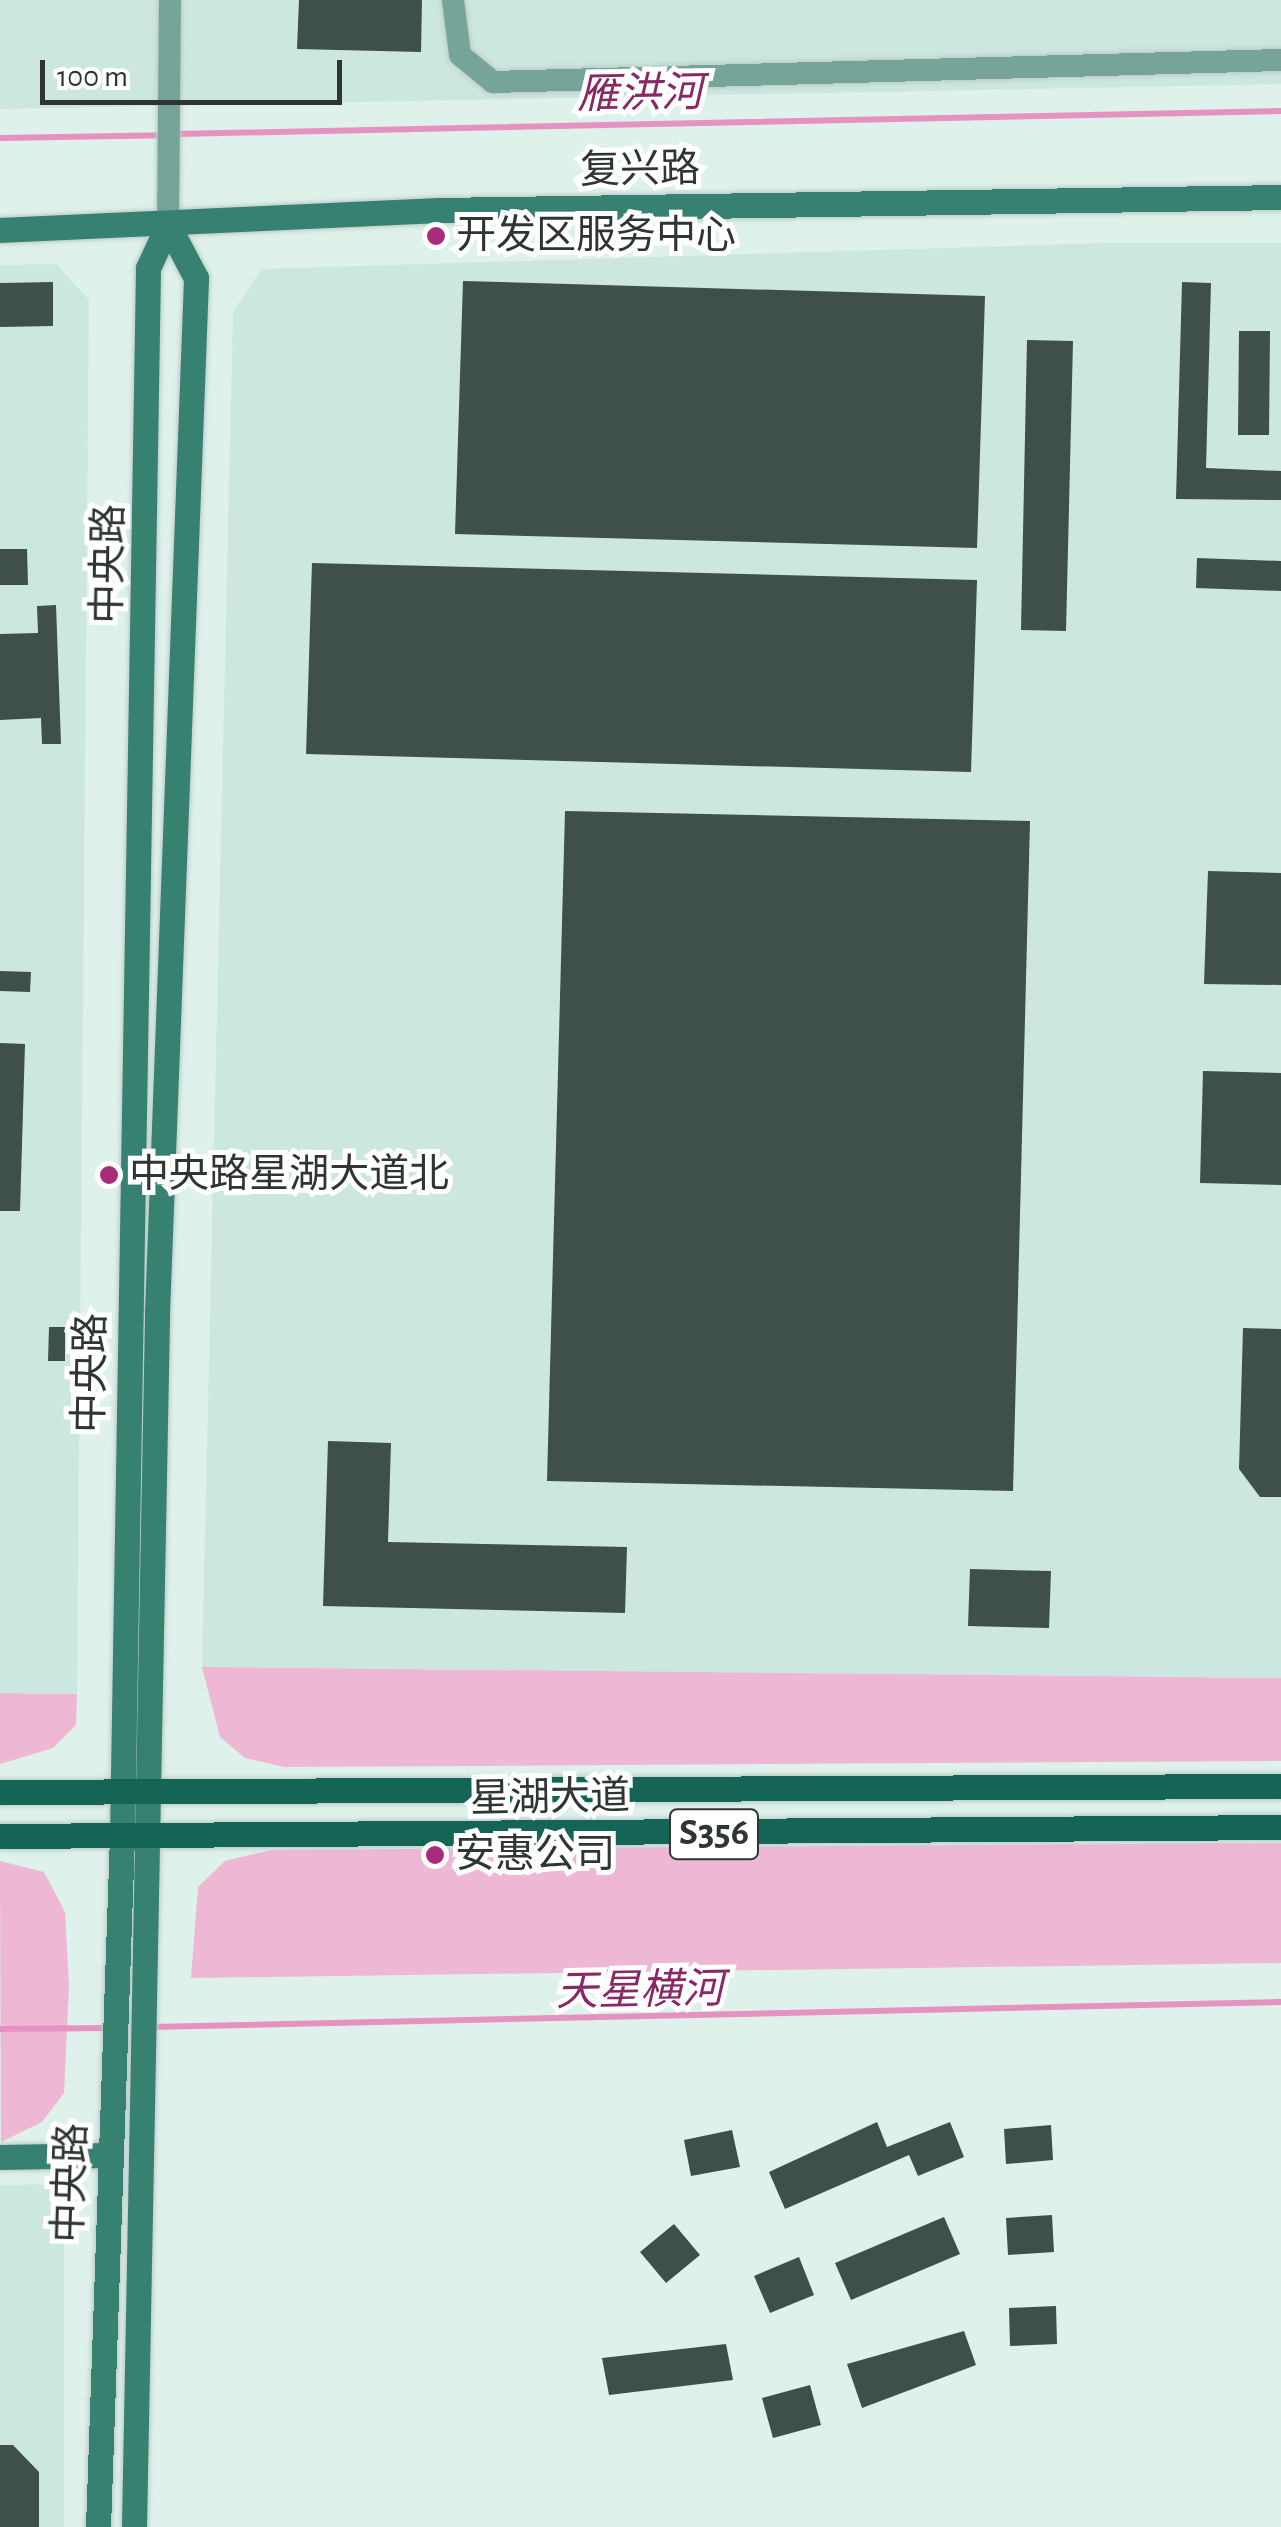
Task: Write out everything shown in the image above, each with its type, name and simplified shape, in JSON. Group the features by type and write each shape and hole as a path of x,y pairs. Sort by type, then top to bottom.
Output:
{"main road":[{"name":"星湖大道","path":"0,1792 1281,1786"},
{"name":"星湖大道","path":"0,1836 1281,1827"}],"street":[{"path":"168,226 170,0"},
{"path":"452,0 460,55 493,82 1281,60"},
{"name":"复兴路","path":"0,230 168,226 457,210 1281,197"},
{"name":"中央路","path":"98,2527 116,1975 134,1837 150,1790 157,1313 196,278 168,226"},
{"name":"中央路","path":"134,2527 145,1975 134,1837 123,1790 148,268 168,226"},
{"path":"0,2157 109,2154"}],"shaded area":[{"path":"0,0 1281,0 1281,84 0,109"},
{"path":"1104,243 1281,243 1281,1678 202,1667 233,312 262,269"},
{"path":"56,264 89,300 77,1694 0,1693 0,265"},
{"path":"202,1667 1281,1678 1281,1761 284,1767 245,1758 220,1737"},
{"path":"0,1693 77,1694 76,1725 53,1748 0,1764"},
{"path":"1281,1843 1281,1963 191,1978 198,1887 225,1861 271,1850"},
{"path":"0,1861 44,1872 65,1912 69,1986 64,2093 42,2122 1,2142"},
{"path":"64,2184 64,2527 0,2527 0,2185"}],"building":[{"path":"299,0 422,0 421,52 297,49"},
{"path":"463,281 985,296 977,548 455,534"},
{"path":"53,282 53,326 0,327 0,283"},
{"path":"1182,282 1211,283 1206,468 1281,471 1281,500 1176,499"},
{"path":"1239,331 1270,331 1269,435 1238,435"},
{"path":"1027,340 1073,341 1066,631 1021,630"},
{"path":"0,549 27,549 28,585 0,585"},
{"path":"1197,558 1281,561 1281,591 1196,588"},
{"path":"312,563 977,580 971,772 306,754"},
{"path":"56,605 61,744 42,744 41,718 0,720 0,634 38,633 37,606"},
{"path":"565,811 1030,821 1013,1491 547,1481"},
{"path":"1208,871 1281,873 1281,985 1204,984"},
{"path":"0,971 31,972 30,992 0,991"},
{"path":"0,1043 25,1044 20,1211 0,1211"},
{"path":"1203,1071 1281,1073 1281,1185 1200,1183"},
{"path":"49,1327 65,1327 65,1361 48,1361"},
{"path":"1243,1328 1281,1329 1281,1497 1260,1497 1239,1469"},
{"path":"328,1441 391,1443 388,1542 627,1547 625,1613 323,1606"},
{"path":"970,1569 1051,1571 1049,1628 968,1626"},
{"path":"877,2122 887,2147 950,2122 964,2157 918,2176 909,2155 785,2209 769,2172"},
{"path":"1051,2125 1053,2160 1006,2164 1004,2129"},
{"path":"732,2130 740,2167 691,2176 684,2140"},
{"path":"1052,2215 1054,2252 1008,2255 1006,2218"},
{"path":"944,2217 960,2254 851,2300 835,2263"},
{"path":"674,2224 700,2255 666,2283 640,2252"},
{"path":"799,2257 814,2295 770,2313 754,2276"},
{"path":"1056,2306 1057,2344 1010,2346 1009,2308"},
{"path":"964,2331 976,2365 862,2408 847,2364"},
{"path":"726,2344 733,2380 609,2395 602,2358"},
{"path":"810,2385 821,2425 773,2438 762,2398"},
{"path":"0,2445 13,2445 39,2472 39,2527 0,2527"}],"waterway":[{"name":"雁洪河","path":"176,134 1281,111"},
{"name":"雁洪河","path":"0,138 164,135"},
{"name":"天星横河","path":"151,2027 1281,2002"},
{"name":"天星横河","path":"0,2029 109,2028"}],"place":[{"name":"开发区服务中心","path":"436,236"},
{"name":"中央路星湖大道北","path":"109,1175"},
{"name":"安惠公司","path":"435,1855"}]}
